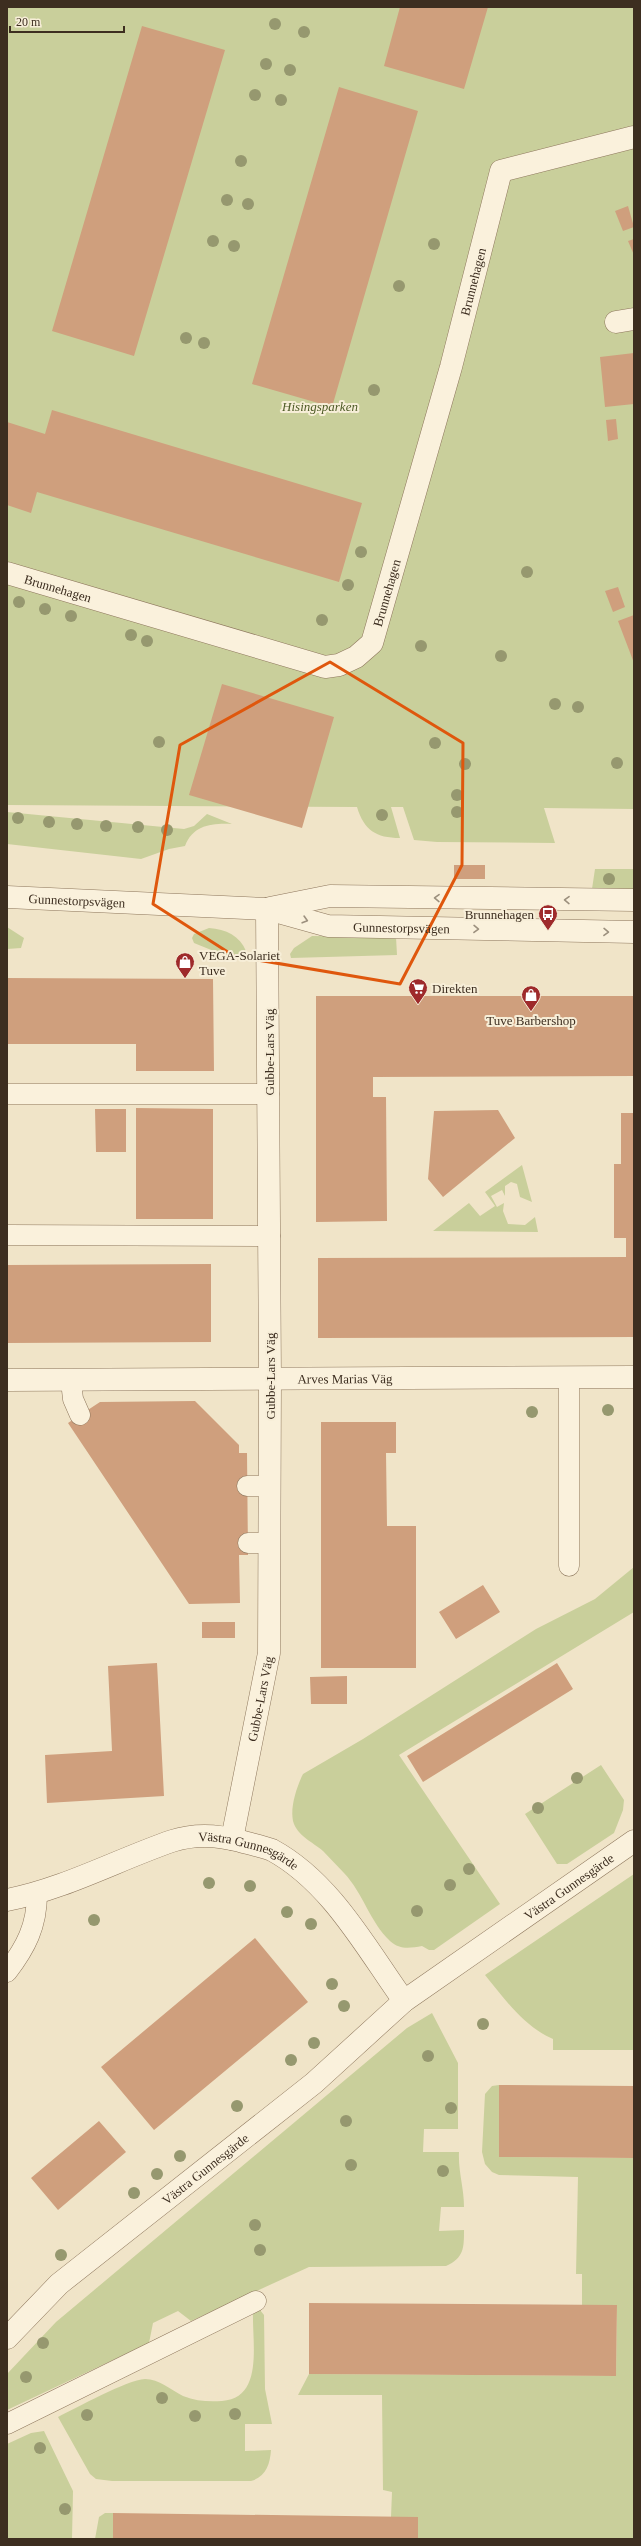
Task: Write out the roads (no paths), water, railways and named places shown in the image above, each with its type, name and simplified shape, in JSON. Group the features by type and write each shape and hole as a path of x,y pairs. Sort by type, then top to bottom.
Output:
{"street":[{"name":"Brunnehagen","path":"7,573 324,667 339,665 356,657 372,643 394,570 471,292 501,171 634,138"},
{"name":"Gunnestorpsvägen","path":"267,909 330,896 634,900"},
{"name":"Gunnestorpsvägen","path":"7,897 267,909 328,926 634,932"},
{"name":"Gubbe-Lars Väg","path":"232,1839 269,1653 270,1236 267,909"},
{"name":"Arves Marias Väg","path":"7,1380 72,1381 634,1377"},
{"name":"Västra Gunnesgärde","path":"7,1900 37,1894 173,1841 202,1835 232,1839 270,1850 303,1871 330,1898 404,2001"},
{"name":"Västra Gunnesgärde","path":"7,2338 59,2284 314,2083 404,2001 634,1841"}],"lane":[{"path":"7,1094 269,1094"},
{"path":"7,1235 270,1236"},
{"path":"569,1377 569,1566"},
{"path":"72,1381 73,1399 80,1415"},
{"path":"247,1486 270,1486"},
{"path":"248,1544 269,1544"},
{"path":"7,1972 14,1953 37,1916 37,1894"},
{"path":"7,2424 256,2302"}],"place":[{"name":"Brunnehagen","path":"548,931"},
{"name":"VEGA-Solariet Tuve","path":"185,979"},
{"name":"Direkten","path":"418,1005"},
{"name":"Tuve Barbershop","path":"531,1012"}],"park label":[{"name":"Hisingsparken","path":"320,406"}]}
